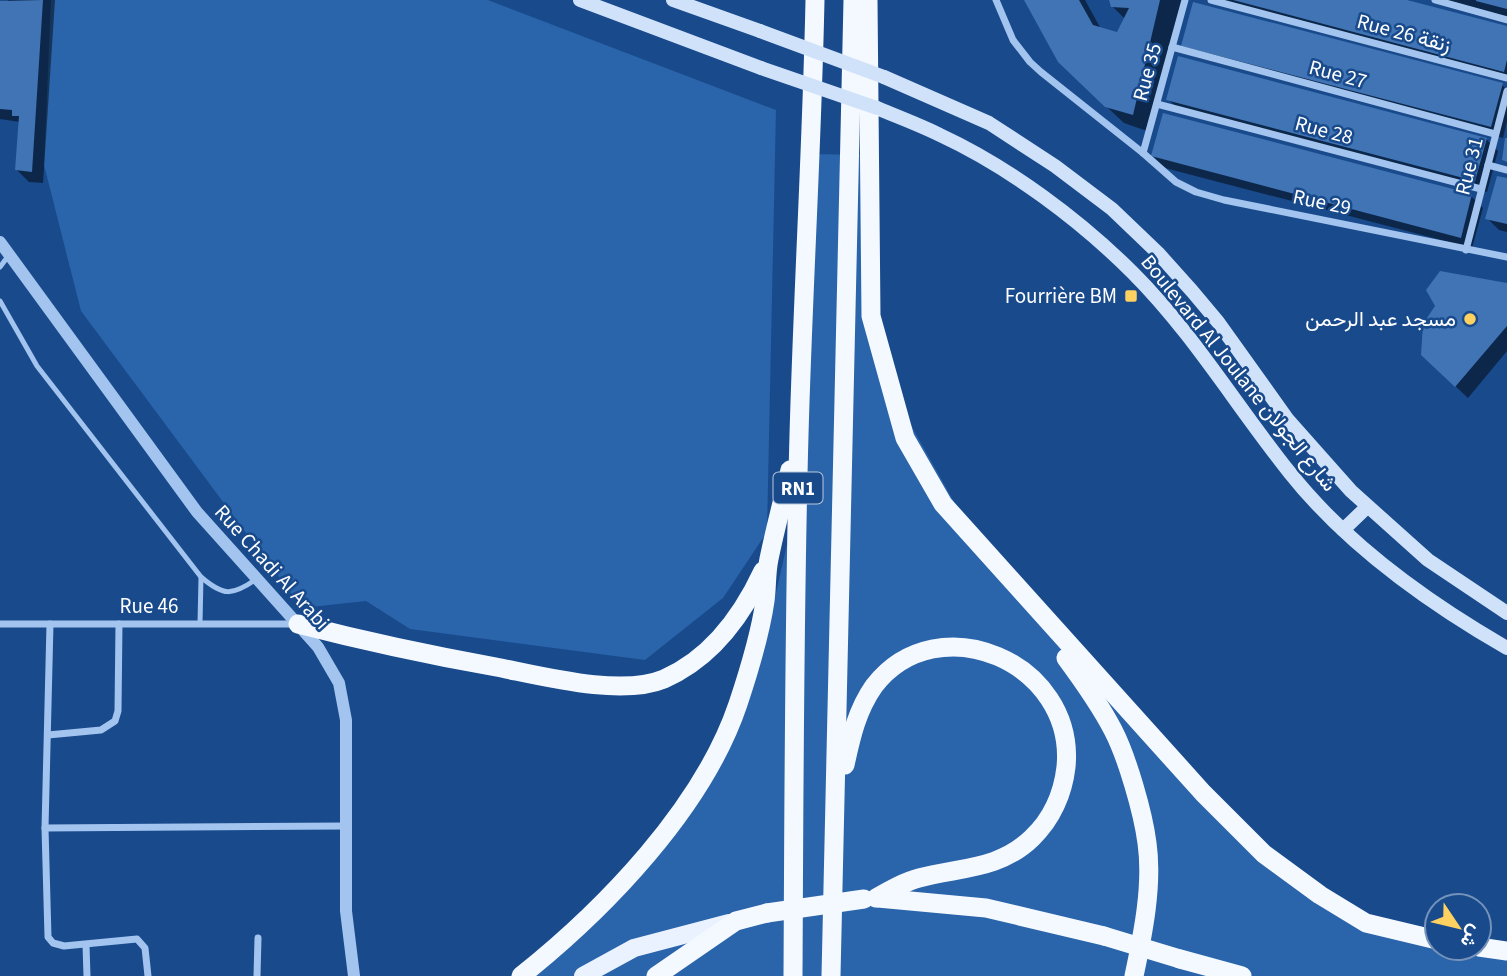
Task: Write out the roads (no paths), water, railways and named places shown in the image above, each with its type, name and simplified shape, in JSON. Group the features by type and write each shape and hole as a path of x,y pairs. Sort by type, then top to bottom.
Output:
{"highway":[{"name":"RN1","path":"793,976 795,589 815,0"},
{"name":"RN1","path":"831,976 853,0"},
{"path":"868,0 871,316 905,438 943,504 1203,793 1264,854 1320,895 1366,923 1423,937"},
{"path":"521,976 585,921 639,863 676,818 712,762 737,708 749,668 765,600 768,561 799,432"},
{"path":"298,624 380,646 520,672 607,686 648,684 683,668 721,637 747,604 768,561"},
{"path":"1014,585 1088,688 1114,732 1139,806 1147,845 1147,888 1134,976"},
{"path":"834,825 852,732 863,705 886,673 903,662 916,655 950,648 995,654 1036,680 1054,704 1061,720 1067,751 1065,779 1053,811 1032,838 1018,849 976,869 917,878 870,898"},
{"path":"656,976 736,921 767,913 870,898 986,908 1104,936 1242,976"}],"main road":[{"name":"Boulevard Al Joulane شارع الجولان","path":"580,0 877,108 941,135 969,150 1053,205 1108,249 1167,310 1291,474 1343,530 1381,563 1447,612 1507,648"},
{"name":"Boulevard Al Joulane شارع الجولان","path":"673,0 884,77 989,123 1064,172 1127,222 1158,253 1201,302 1288,420 1332,472 1367,507 1428,560 1507,613"},
{"path":"1343,530 1367,507"},
{"path":"583,976 634,948 736,921"}],"street":[{"name":"Rue 29","path":"996,0 1013,40 1030,62 1176,182 1196,192 1507,257"},
{"name":"Rue 35","path":"1143,153 1185,0"},
{"name":"Rue 26 زنقة","path":"1210,0 1507,78"},
{"path":"1435,0 1507,20"},
{"name":"Rue 27","path":"1172,47 1495,134"},
{"name":"Rue 31","path":"1466,250 1507,91"},
{"name":"Rue 28","path":"1157,103 1482,190"},
{"path":"1488,165 1507,170"},
{"name":"Rue Chadi Al Arabi","path":"0,242 197,512 255,580 298,624 330,666 339,683 344,703 346,911 354,976"},
{"name":"Rue 46","path":"0,624 298,624"},
{"path":"50,624 45,828 48,937 53,943 64,946 136,939 145,948 148,976"},
{"path":"48,735 101,730 115,721 118,711 119,624"},
{"path":"45,828 346,826"},
{"path":"257,976 258,937"},
{"path":"86,945 88,976"}],"lane":[{"path":"0,267 9,255"},
{"path":"0,301 37,366 201,577 213,588 224,592 239,591 255,580"},
{"path":"200,623 201,577"}],"place":[{"name":"Fourrière BM","path":"1131,296"},
{"name":"مسجد عبد الرحمن","path":"1470,319"}]}
